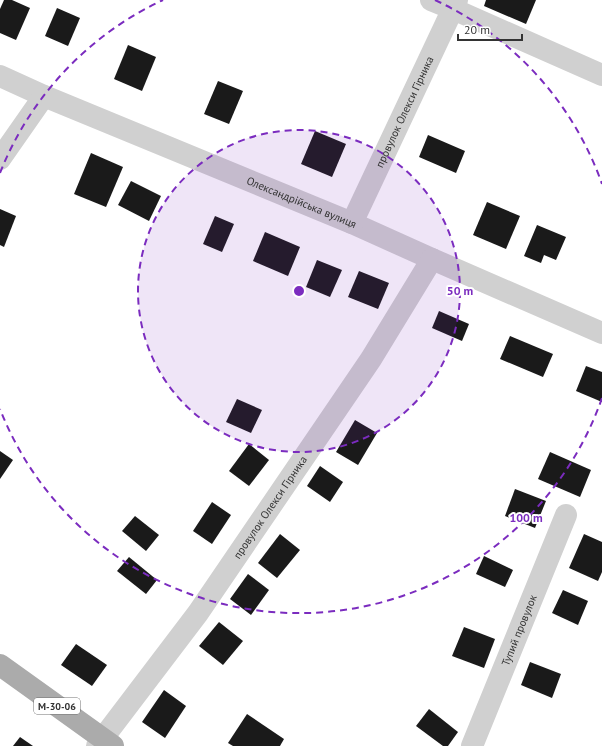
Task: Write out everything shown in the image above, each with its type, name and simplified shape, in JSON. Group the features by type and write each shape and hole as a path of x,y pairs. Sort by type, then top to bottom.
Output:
{"main road":[{"name":"М-30-06","path":"0,665 104,743"}],"street":[{"path":"431,0 455,4 602,75"},
{"name":"провулок Олекси Гірника","path":"352,223 455,4"},
{"name":"Олександрійська вулиця","path":"0,76 44,96 352,223 602,333"},
{"path":"0,159 44,96"},
{"name":"провулок Олекси Гірника","path":"104,743 198,613 371,359 432,259"},
{"name":"Тупий провулок","path":"472,746 566,515"}],"building":[{"path":"4,0 12,0 30,8 16,40 0,33 0,9"},
{"path":"486,0 536,0 526,24 484,6"},
{"path":"57,8 80,18 68,46 45,36"},
{"path":"128,45 156,57 142,91 114,79"},
{"path":"218,81 243,91 229,124 204,114"},
{"path":"315,131 346,144 332,177 301,164"},
{"path":"428,135 465,151 456,173 419,157"},
{"path":"91,153 123,167 106,207 74,194"},
{"path":"131,181 161,196 149,221 118,205"},
{"path":"487,202 520,216 506,249 473,235"},
{"path":"0,209 16,216 4,247 0,245"},
{"path":"215,216 234,224 222,252 203,244"},
{"path":"537,225 566,237 556,260 544,255 541,263 524,256"},
{"path":"265,232 300,247 288,276 253,261"},
{"path":"317,260 342,270 330,297 306,287"},
{"path":"359,271 389,283 378,309 348,297"},
{"path":"439,311 469,324 462,341 432,328"},
{"path":"510,336 553,354 543,377 500,359"},
{"path":"586,366 602,372 602,402 576,391"},
{"path":"237,399 262,410 251,433 226,422"},
{"path":"355,420 377,433 358,465 336,452"},
{"path":"249,444 269,460 249,486 229,471"},
{"path":"0,451 13,460 0,479"},
{"path":"550,452 591,470 580,497 538,479"},
{"path":"320,466 343,482 330,502 307,486"},
{"path":"515,489 546,501 535,528 505,516"},
{"path":"212,502 231,515 212,544 193,531"},
{"path":"135,516 159,535 146,551 122,531"},
{"path":"280,534 300,550 277,578 258,563"},
{"path":"584,534 602,542 602,572 598,581 569,568"},
{"path":"484,556 513,570 505,587 476,574"},
{"path":"129,557 157,580 146,594 117,571"},
{"path":"248,574 269,590 251,615 230,599"},
{"path":"563,590 588,601 578,625 552,613"},
{"path":"219,622 243,641 223,665 199,646"},
{"path":"464,627 495,639 484,668 452,656"},
{"path":"76,644 107,665 92,686 61,665"},
{"path":"530,662 561,674 552,698 521,685"},
{"path":"164,690 186,706 165,738 142,722"},
{"path":"429,709 458,732 448,746 443,746 416,726"},
{"path":"247,714 284,739 280,746 233,746 228,743"},
{"path":"20,737 33,746 13,746"}]}
